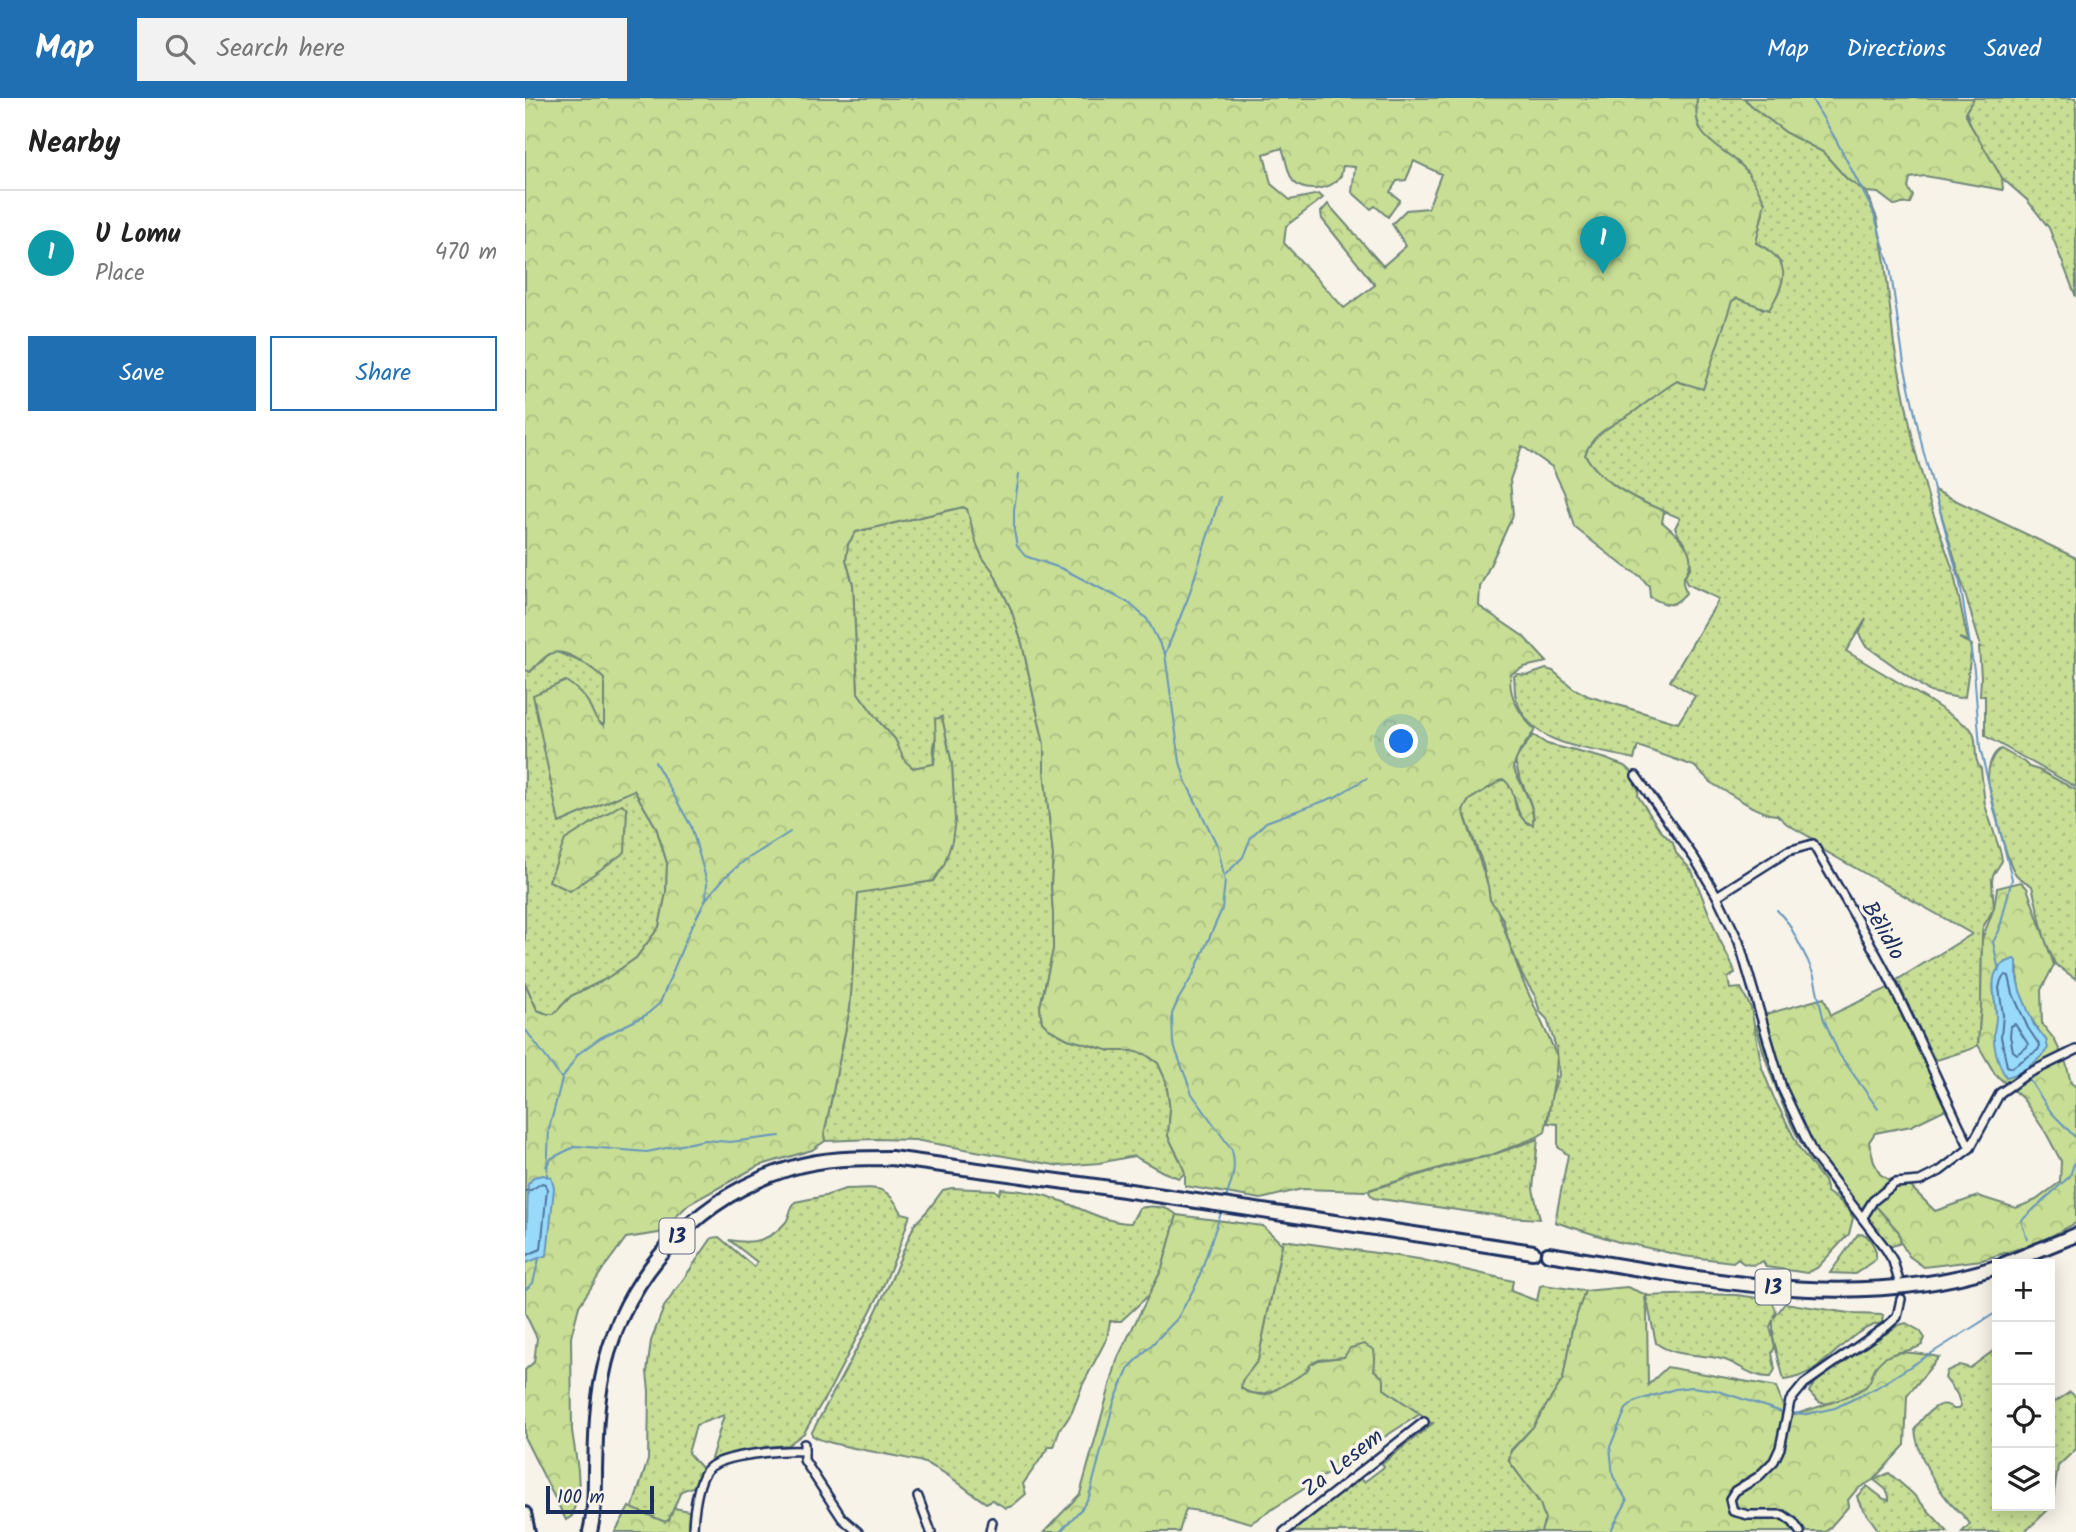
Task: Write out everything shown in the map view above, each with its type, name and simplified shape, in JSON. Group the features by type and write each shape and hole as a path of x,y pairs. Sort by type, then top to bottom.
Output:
{"main road":[{"name":"13","path":"590,1532 594,1504 598,1403 610,1345 620,1317 647,1270 692,1222 726,1196 792,1168 855,1158 905,1160 1533,1252"},
{"path":"2016,1259 2076,1235"},
{"name":"13","path":"1548,1254 1768,1287 1823,1290 1902,1287 1992,1267"}],"street":[{"path":"1636,776 1695,859 1717,896 1739,942 1782,1088 1813,1154 1863,1217 1893,1261 1898,1278"},
{"name":"Bělidlo","path":"1717,896 1788,851 1813,844 1890,980 1970,1148"},
{"path":"1863,1217 1873,1201 1895,1183 1920,1181 1940,1171 1970,1148 2000,1093 2027,1074 2076,1050"},
{"path":"1800,1532 1793,1522 1783,1515 1748,1516 1733,1511 1730,1499 1735,1491 1758,1476 1774,1461 1780,1448 1790,1401 1804,1384 1887,1326 1897,1317 1901,1298"},
{"name":"Za Lesem","path":"1284,1532 1424,1422"},
{"path":"694,1532 700,1485 704,1474 713,1465 776,1450 804,1447 804,1460 829,1500 842,1518 858,1532"},
{"path":"918,1497 931,1532"},
{"path":"525,1513 529,1532"},
{"path":"990,1532 992,1522"}],"green space":[{"path":"525,98 1697,98 1698,125 1703,134 1745,169 1765,202 1756,243 1776,257 1783,272 1780,289 1769,310 1737,298 1732,301 1703,389 1677,381 1599,434 1585,455 1609,482 1664,511 1662,522 1683,542 1689,554 1689,567 1683,579 1686,593 1673,604 1650,597 1649,586 1640,576 1574,527 1564,492 1552,467 1522,446 1510,480 1513,515 1480,587 1479,606 1523,636 1547,662 1524,667 1511,674 1510,682 1516,705 1535,730 1520,751 1513,767 1530,802 1533,825 1521,817 1512,790 1503,779 1469,800 1463,810 1488,886 1490,900 1497,909 1522,979 1557,1056 1545,1132 1489,1156 1465,1160 1365,1191 1302,1189 1261,1199 1185,1186 1185,1173 1168,1136 1170,1110 1166,1081 1158,1063 1145,1054 1111,1051 1068,1039 1042,1022 1040,1007 1053,950 1053,856 1044,744 1022,643 1011,609 977,545 967,509 963,507 856,532 848,544 846,560 853,585 858,693 895,739 905,761 913,768 934,764 935,719 942,717 952,765 955,820 952,841 944,865 933,881 858,893 850,1008 825,1141 812,1150 758,1166 689,1204 659,1233 626,1238 579,1306 571,1337 572,1431 579,1491 572,1516 566,1520 525,1439 525,1370 534,1362 537,1338 525,1313 525,983 537,1010 554,1014 571,996 606,979 636,958 659,927 666,893 667,863 656,827 634,790 559,823 533,695 566,681 583,696 604,726 604,679 580,660 558,652 546,656 530,672 525,669","holes":["1282,148 1293,181 1304,188 1317,189 1330,185 1341,176 1343,166 1355,167 1352,192 1371,209 1375,206 1388,217 1400,200 1390,192 1397,181 1406,180 1414,161 1441,174 1428,208 1406,210 1392,224 1406,246 1383,266 1328,204 1321,212 1322,219 1375,285 1344,308 1284,243 1286,226 1323,198 1319,194 1290,200 1271,184 1264,154"]},
{"path":"1697,98 1744,98 1788,134 1823,152 1847,179 1866,192 1877,218 1894,345 1915,450 1953,570 1968,641 1959,638 1972,645 1965,697 1930,692 1865,645 1859,634 1866,619 1846,651 1970,728 1975,738 1976,759 1981,769 1985,805 2002,861 1993,875 1994,908 1982,933 1978,1045 1937,1060 1928,1047 1897,980 1972,934 1818,847 1813,839 1777,815 1752,807 1713,784 1694,766 1638,746 1634,759 1565,744 1535,728 1524,715 1516,698 1514,676 1529,675 1546,669 1553,671 1573,688 1588,696 1678,723 1695,696 1670,681 1719,599 1687,584 1685,577 1691,566 1685,543 1675,528 1680,518 1627,494 1603,477 1585,455 1593,440 1606,429 1677,381 1685,384 1732,301 1737,298 1749,301 1763,309 1765,247 1756,243 1756,239 1763,213 1720,150 1703,136 1696,117"},
{"path":"1744,98 1974,98 1966,115 2002,178 2003,190 1925,176 1910,178 1908,188 1913,196 1910,203 1894,205 1878,193 1866,192 1847,179 1823,152 1788,134"},
{"path":"1974,98 2076,98 2076,297 2049,228 2027,200 2002,178 1971,126 1966,111"},
{"path":"1934,490 2076,558 2076,787 1985,736 1985,696 1980,696 1981,647"},
{"path":"967,508 983,558 993,571 1011,609 1022,643 1044,744 1053,856 1053,950 1040,1007 1042,1022 1068,1039 1111,1051 1145,1054 1158,1063 1166,1080 1170,1110 1168,1136 1185,1173 1179,1178 1134,1156 1099,1163 1060,1166 915,1140 825,1141 850,1008 858,892 933,881 953,788 952,765 942,718 935,740 934,764 913,768 904,761 895,739 858,693 853,585 846,560 848,544 856,532"},
{"path":"557,652 591,666 604,678 605,726 594,716 560,822 634,790 656,827 667,863 666,893 659,927 636,958 606,979 571,996 554,1014 547,1014 537,1010 525,983 525,669 530,672 550,653"},
{"path":"1533,735 1547,744 1607,759 1628,768 1636,778 1638,796 1660,830 1673,843 1676,853 1692,871 1734,969 1735,973 1728,978 1730,989 1741,988 1751,1008 1762,1068 1774,1098 1800,1149 1824,1181 1827,1192 1849,1210 1853,1218 1849,1234 1817,1268 1807,1273 1766,1267 1763,1261 1750,1265 1738,1258 1733,1262 1683,1256 1622,1243 1555,1222 1568,1155 1558,1147 1558,1124 1548,1123 1550,1099 1559,1075 1557,1051 1547,1019 1540,1012 1535,996 1522,975 1503,919 1490,900 1483,865 1463,810 1469,800 1503,779 1512,790 1520,816 1528,824 1534,819 1515,760"},
{"path":"2001,749 2029,767 2076,790 2076,979 2055,964 2045,940 2032,886 2017,875 2007,854 1988,777 1991,761"},
{"path":"622,804 627,809 625,852 570,891 549,881 565,840"},
{"path":"2021,882 2027,888 2054,965 2041,990 2042,1024 2054,1039 2066,1063 2071,1083 2076,1087 2076,1223 2040,1242 1982,1260 1924,1267 1909,1256 1901,1243 1899,1232 1875,1205 1868,1217 1849,1210 1841,1202 1793,1129 1775,1086 1756,1026 1763,1015 1824,998 1831,1015 1890,987 1946,1109 1911,1126 1875,1133 1869,1142 1880,1174 1889,1180 1910,1186 1935,1211 1978,1196 2016,1208 2036,1200 2060,1182 2061,1161 2023,1099 1995,1074 1978,1045 1982,939 1994,908 1997,888","holes":["2005,962 2018,968 2019,988 2025,1007 2046,1040 1994,1037 1996,1017 1993,987 1996,976"]},
{"path":"1538,1139 1533,1189 1540,1219 1507,1217 1373,1198 1369,1192 1370,1190"},
{"path":"845,1189 879,1189 890,1196 902,1213 910,1215 881,1291 804,1433 788,1445 765,1447 710,1462 724,1415 696,1425 688,1453 702,1469 695,1486 681,1491 669,1520 665,1522 632,1509 648,1460 647,1372 651,1341 664,1307 712,1238 719,1237 754,1267 757,1262 729,1240 745,1242 767,1238 786,1222 795,1202"},
{"path":"1001,1189 1036,1193 1102,1218 1121,1222 1131,1223 1139,1208 1144,1207 1164,1208 1177,1215 1162,1269 1149,1295 1121,1321 1110,1321 1107,1338 1072,1412 1060,1428 1054,1447 1049,1447 1023,1484 1026,1494 1006,1508 992,1500 986,1503 930,1465 832,1443 812,1435 870,1324 914,1225 943,1190 995,1190 999,1194"},
{"path":"1875,1205 1899,1232 1901,1243 1889,1247 1868,1217"},
{"path":"1177,1215 1263,1226 1282,1244 1258,1360 1242,1381 1241,1388 1262,1395 1270,1393 1306,1372 1310,1365 1319,1360 1344,1357 1350,1348 1364,1344 1374,1350 1374,1370 1384,1379 1384,1389 1420,1414 1251,1523 1186,1509 1179,1532 1044,1532 1080,1494 1118,1357 1162,1269"},
{"path":"1858,1234 1866,1235 1871,1241 1876,1259 1855,1274 1830,1273"},
{"path":"1283,1240 1419,1259 1513,1281 1511,1291 1537,1301 1540,1286 1544,1285 1585,1291 1572,1329 1563,1379 1533,1427 1511,1450 1509,1461 1540,1503 1545,1519 1541,1532 1292,1532 1360,1478 1364,1482 1384,1467 1382,1464 1433,1423 1427,1422 1384,1389 1379,1374 1374,1370 1375,1358 1318,1361 1300,1377 1266,1393 1248,1392 1241,1388 1242,1381 1258,1360"},
{"path":"1627,1287 1647,1295 1648,1385 1667,1367 1776,1387 1787,1417 1836,1401 1864,1388 1877,1365 1890,1355 1906,1352 1939,1357 1907,1396 1905,1445 1873,1480 1857,1489 1848,1500 1849,1506 1826,1532 1541,1532 1545,1519 1540,1503 1509,1461 1511,1451 1533,1427 1563,1379 1572,1329 1585,1291"},
{"path":"1700,1294 1772,1300 1776,1311 1774,1318 1785,1303 1855,1314 1883,1315 1882,1323 1857,1334 1812,1370 1799,1377 1784,1380 1773,1337 1773,1320 1770,1327 1775,1347 1772,1353 1775,1369 1771,1377 1765,1377 1725,1360 1680,1353 1656,1343 1646,1296"},
{"path":"1906,1323 1920,1331 1925,1338 1922,1345 1884,1359 1870,1384 1846,1397 1827,1403 1818,1401 1809,1392 1835,1367"},
{"path":"1992,1352 1992,1511 2047,1511 2025,1532 1962,1532 1970,1524 1939,1488 1919,1449 1915,1429 1927,1414 1937,1406 1948,1405 1958,1409 1961,1406 1957,1394 1945,1378 1947,1371 1960,1365 1970,1368"},
{"path":"2070,1392 2076,1397 2076,1449 2058,1466 2055,1486 2055,1402"},
{"path":"1889,1473 1912,1493 1948,1532 1879,1532 1860,1505 1857,1496 1867,1486 1889,1500 1887,1491 1874,1480"},
{"path":"629,1507 665,1522 669,1520 674,1508 689,1511 688,1532 615,1532"}],"water":[{"path":"2014,959 2017,961 2020,991 2034,1025 2046,1040 2048,1048 2029,1066 2006,1077 1994,1045 1996,1017 1993,984 1998,969"},
{"path":"534,1177 551,1177 554,1188 547,1255 526,1263 528,1184"}],"waterway":[{"path":"1811,98 1873,211 1890,267 1904,364 1923,450 1960,583 1974,670 1980,748 2012,879 1999,931 1993,942 1999,971"},
{"path":"1019,474 1014,531 1017,546 1025,556 1063,569 1129,603 1147,619 1165,654 1180,762 1186,782 1218,847 1225,881 1222,909 1193,975 1172,1014 1173,1043 1192,1094 1232,1150 1234,1170 1225,1201"},
{"path":"1165,654 1188,598 1220,497"},
{"path":"547,1177 549,1129 562,1079 578,1054 600,1038 646,1015 660,1003 688,934 706,899 707,882 691,826 655,762"},
{"path":"1226,874 1243,857 1251,837 1266,822 1335,797 1367,778"},
{"path":"707,898 725,877 744,861 790,832"},
{"path":"1777,910 1789,924 1808,961 1823,1017 1839,1054 1878,1109"},
{"path":"525,1029 562,1079"},
{"path":"2028,1078 2051,1112 2076,1138"},
{"path":"546,1166 552,1158 576,1146 647,1152 705,1140 730,1142 780,1136"},
{"path":"2027,1239 2021,1221 2070,1176 2076,1157"},
{"path":"1060,1532 1089,1497 1114,1402 1129,1368 1177,1319 1197,1283 1222,1210"},
{"path":"525,1290 533,1283 539,1259"},
{"path":"1791,1413 1807,1414 1835,1408 1876,1388 1992,1315"},
{"path":"1610,1532 1627,1501 1613,1476 1610,1447 1626,1409 1636,1401 1675,1389 1692,1387 1715,1390 1785,1413"}],"place":[{"name":"U Lomu","path":"1603,274"}]}
